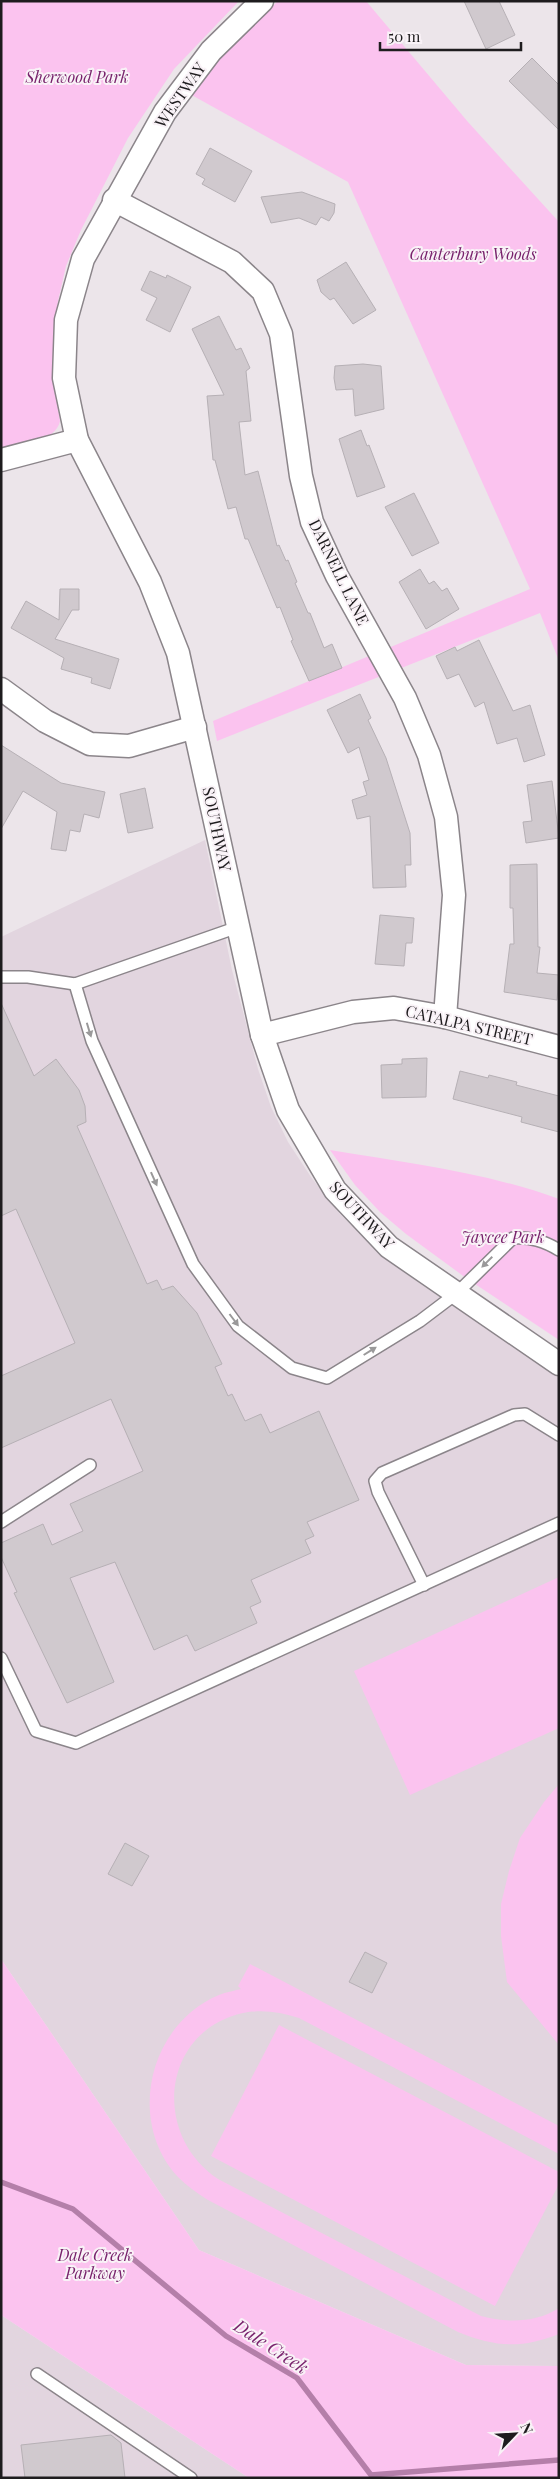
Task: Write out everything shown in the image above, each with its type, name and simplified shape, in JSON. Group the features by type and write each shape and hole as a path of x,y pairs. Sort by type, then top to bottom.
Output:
{"street":[{"name":"WESTWAY","path":"114,200 165,112 211,51 262,1"},
{"name":"SOUTHWAY","path":"114,200 83,259 66,320 64,378 76,440 150,582 178,653 262,1035 288,1110 335,1190 389,1247 559,1364"},
{"name":"DARNELL LANE","path":"114,200 232,262 263,292 281,334 301,476 312,522 337,576 405,698 429,755 446,817 454,895 445,1017"},
{"path":"1,460 76,440"},
{"path":"1,689 45,721 90,744 129,746 195,726"},
{"name":"CATALPA STREET","path":"262,1035 353,1012 394,1008 445,1017 559,1047"}],"lane":[{"path":"1,977 28,977 75,984 238,927"},
{"path":"75,984 92,1041 193,1264 238,1326 292,1368 327,1378 420,1321 456,1293 513,1238 526,1237 545,1242 559,1250"},
{"path":"424,1585 378,1492 375,1481 382,1473 514,1416 524,1414 559,1435"},
{"path":"1,1522 90,1465"},
{"path":"1,1658 36,1731 76,1743 559,1523"},
{"path":"37,2374 192,2478"}],"shaded area":[{"path":"205,840 232,970 258,1069 271,1107 288,1142 311,1177 340,1214 381,1255 419,1283 559,1377 559,2366 466,2365 199,2250 1,1959 1,937"},
{"path":"1,2315 249,2478 1,2478"}],"green space":[{"name":"Sherwood Park","path":"1,1 239,1 174,69 128,138 81,230 66,266 58,301 53,345 53,375 60,421 57,428 52,434 36,442 1,450"},
{"name":"Canterbury Woods","path":"278,1 366,1 468,122 559,222 559,661 540,613 217,741 213,721 530,589 348,182 188,93 213,63"},
{"name":"Jaycee Park","path":"330,1150 475,1175 559,1199 559,1340 466,1278 406,1234 380,1212 355,1185"},
{"path":"559,1577 559,1728 410,1795 354,1671"},
{"path":"559,1784 559,2045 507,1982 501,1936 501,1904 520,1838 544,1802"},
{"name":"Dale Creek Parkway","path":"1,1959 199,2250 466,2365 559,2366 559,2478 249,2478 1,2315"},
{"path":"250,1964 559,2126 559,2154 299,2018 257,2011 243,2013 216,2023 196,2040 182,2062 175,2086 175,2111 182,2137 197,2160 218,2179 481,2316 501,2320 531,2319 541,2317 559,2308 559,2334 532,2342 508,2344 484,2341 458,2332 208,2200 178,2177 162,2154 153,2129 150,2102 153,2076 162,2051 176,2028 195,2009 219,1995 241,1989 238,1986"},
{"path":"279,2025 559,2172 559,2184 495,2306 211,2156"}],"building":[{"path":"464,1 499,1 515,35 486,49"},
{"path":"532,58 559,85 559,130 509,81"},
{"path":"210,148 252,171 235,202 202,184 205,179 196,174"},
{"path":"302,192 335,204 334,213 329,221 321,217 316,225 299,218 271,223 261,197"},
{"path":"346,262 376,310 353,324 334,298 330,300 321,292 317,280"},
{"path":"150,271 166,278 167,275 191,287 170,332 146,320 157,298 141,290"},
{"path":"219,316 236,350 241,348 250,368 246,371 251,421 239,422 245,475 258,471 277,546 279,545 286,561 288,560 297,582 295,583 324,648 332,644 342,668 309,681 291,641 293,640 280,607 277,608 248,539 245,539 236,507 228,509 215,460 213,460 207,396 224,395 192,329"},
{"path":"363,364 381,366 384,409 355,416 353,389 336,390 335,366"},
{"path":"361,430 367,446 369,445 385,487 357,497 339,439"},
{"path":"414,493 439,543 412,556 385,507"},
{"path":"420,569 429,584 434,581 442,591 447,588 459,609 426,629 399,582"},
{"path":"60,589 79,589 79,610 72,610 55,639 119,659 110,689 91,683 92,678 61,669 64,658 11,628 26,601 59,620"},
{"path":"479,640 513,711 530,705 545,755 524,762 517,738 497,744 484,702 475,707 459,674 447,679 436,656 455,647 457,651"},
{"path":"360,694 371,718 368,720 386,758 410,833 411,865 405,865 406,887 373,888 370,816 357,819 352,800 367,795 363,782 369,780 359,747 348,753 327,710"},
{"path":"1,745 61,783 105,792 99,818 84,814 80,832 70,830 66,851 51,849 57,812 23,791 1,829"},
{"path":"552,781 559,838 526,843 523,822 532,821 527,785"},
{"path":"145,788 153,828 128,833 120,794"},
{"path":"537,864 538,947 540,947 537,973 559,975 557,1000 504,992 510,944 514,944 513,908 510,908 510,865"},
{"path":"380,915 414,918 412,943 406,943 404,966 375,964"},
{"path":"1,1003 34,1076 56,1059 79,1090 85,1106 86,1122 77,1126 147,1284 157,1280 162,1290 173,1286 197,1313 222,1364 215,1367 228,1396 232,1394 245,1421 261,1414 270,1433 319,1411 359,1500 307,1522 314,1536 305,1540 311,1553 251,1580 261,1602 250,1607 257,1623 195,1651 187,1635 154,1650 115,1562 70,1578 114,1682 67,1703 14,1593 17,1592 1,1557 1,1543 43,1524 52,1545 83,1531 70,1504 143,1471 111,1399 1,1448 1,1376 75,1343 16,1209 1,1216"},
{"path":"427,1058 426,1097 382,1098 381,1065 402,1064 402,1059"},
{"path":"460,1071 488,1078 489,1075 517,1082 516,1085 559,1096 559,1132 521,1122 522,1117 453,1099"},
{"path":"125,1843 149,1856 132,1886 108,1874"},
{"path":"365,1952 387,1963 372,1993 349,1982"},
{"path":"111,2435 121,2443 125,2478 25,2478 21,2445"}],"waterway":[{"name":"Dale Creek","path":"1,2182 73,2209 226,2336 297,2378 371,2475 559,2460"}]}
